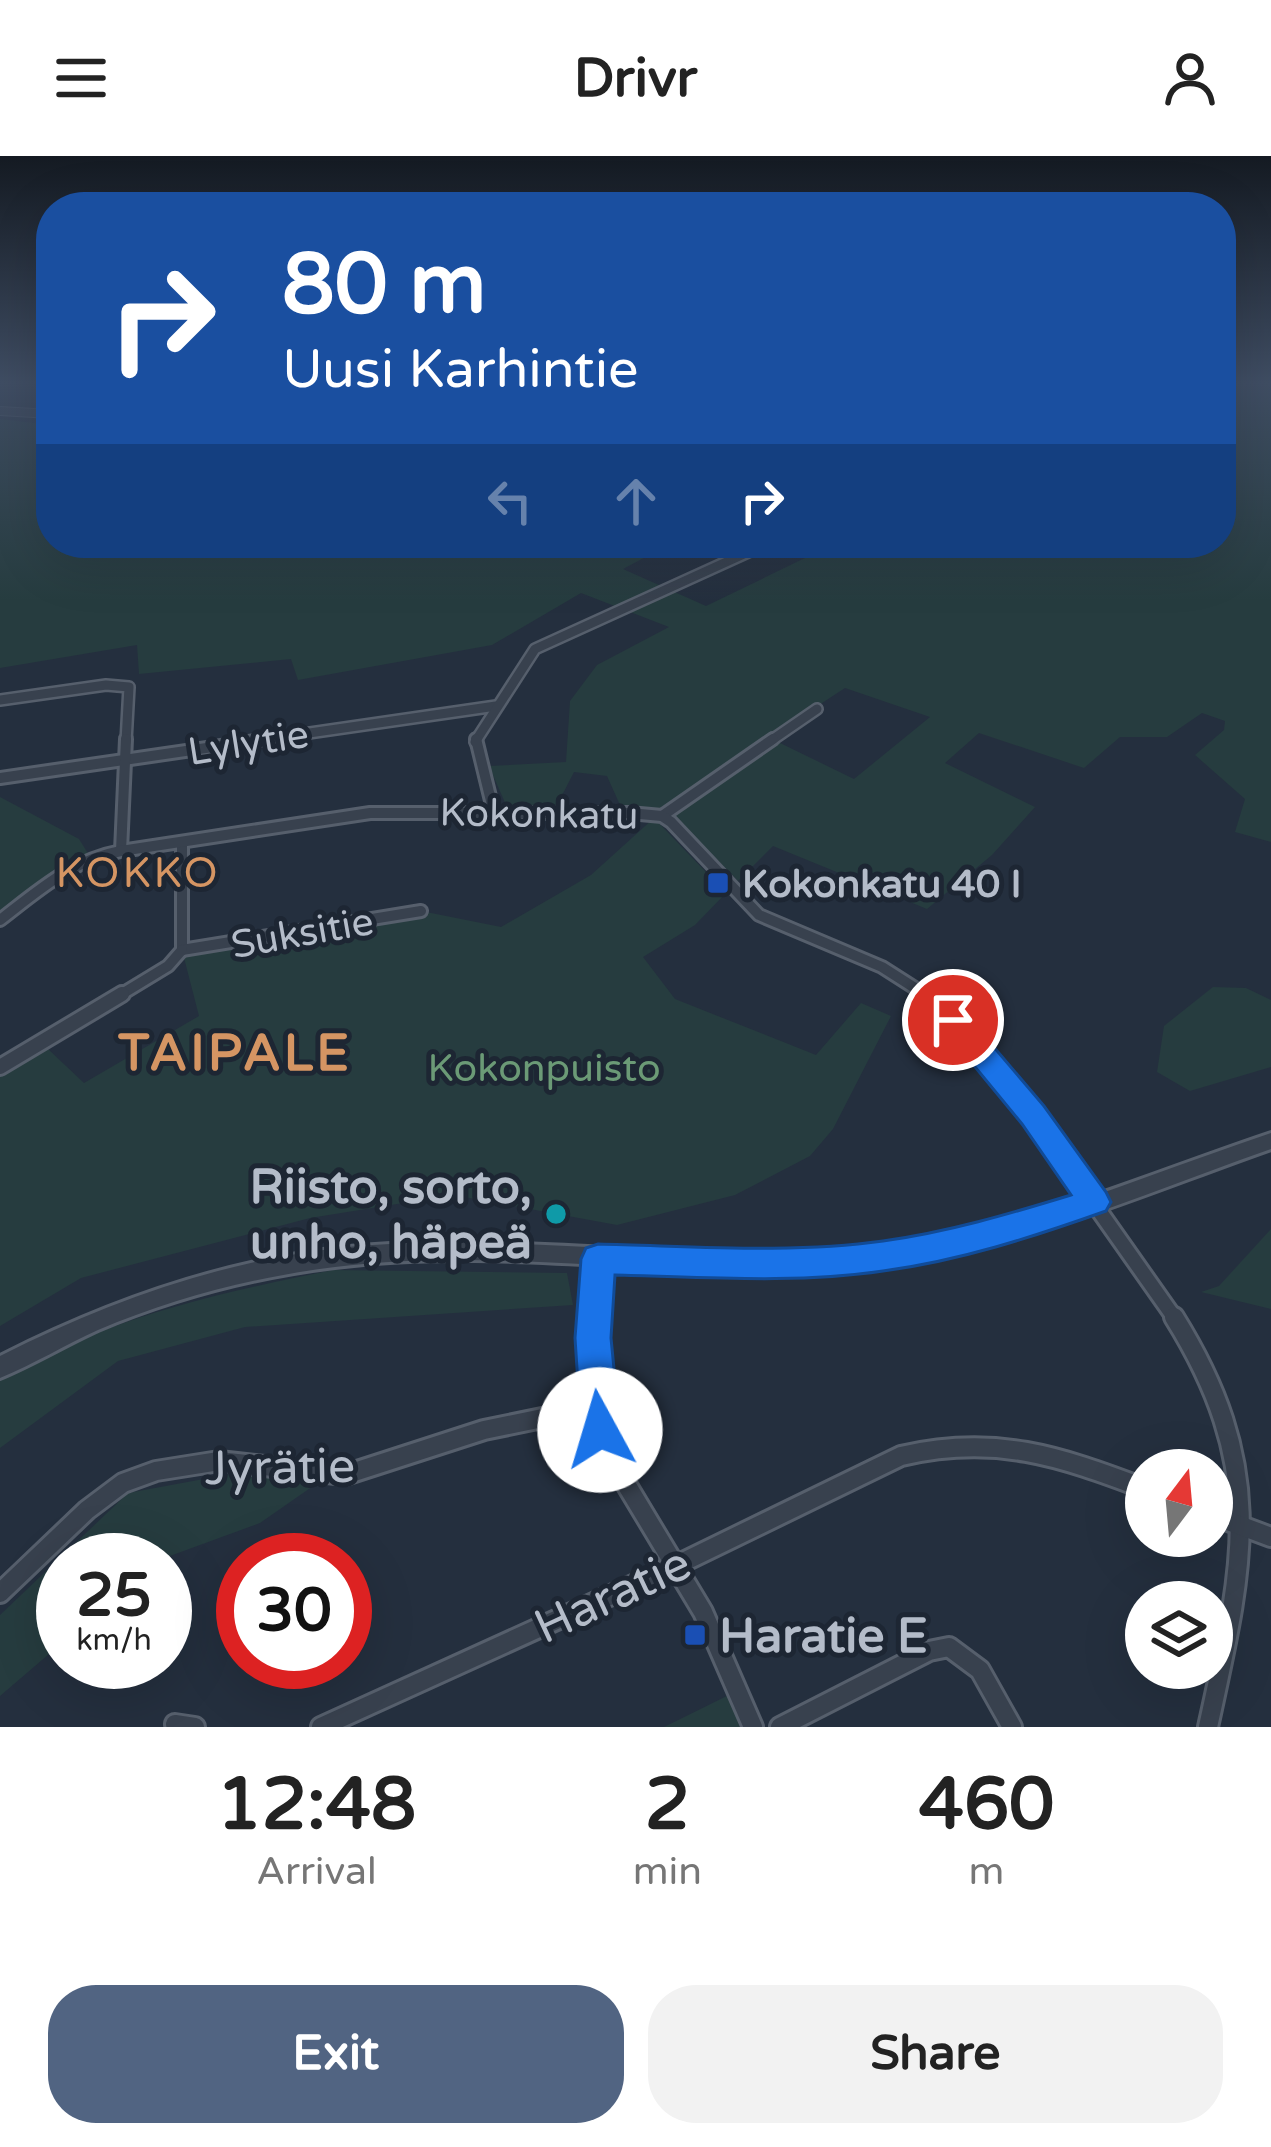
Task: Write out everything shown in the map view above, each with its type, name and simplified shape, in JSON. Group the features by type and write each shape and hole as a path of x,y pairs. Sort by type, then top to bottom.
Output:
{"street":[{"path":"494,813 475,741 535,649 735,558"},
{"path":"0,700 125,685 131,690 121,851"},
{"name":"Lylytie","path":"0,778 496,706"},
{"path":"662,816 817,709"},
{"name":"Kokonkatu","path":"0,920 60,874 90,857 121,851 370,813 662,816 762,916 875,963 934,1000 973,1039 1182,1328 1217,1401 1239,1474 1240,1573 1208,1727"},
{"path":"0,1067 168,966 182,950 182,842"},
{"name":"Suksitie","path":"182,950 421,910"},
{"path":"0,1367 126,1310 261,1269 389,1253 738,1263 880,1257 970,1240 1271,1141"},
{"path":"598,1259 593,1338 596,1407 614,1464 703,1612 753,1727"},
{"name":"Jyrätie","path":"0,1593 87,1510 123,1483 156,1471 219,1460 345,1474 484,1430 596,1407"},
{"name":"Haratie","path":"322,1727 675,1566 901,1456 968,1443 1023,1446 1125,1482"},
{"path":"1233,1522 1271,1537"},
{"path":"780,1727 928,1651 950,1647 980,1670 1012,1727"}],"green space":[{"path":"0,454 36,454 36,558 644,558 623,569 706,606 805,558 1236,558 1236,454 1271,454 1271,842 1235,832 1245,799 1195,755 1224,730 1225,721 1202,713 1167,737 1120,737 1084,768 979,733 945,763 1035,807 992,855 927,909 773,846 738,881 673,814 778,742 854,779 930,717 845,688 658,810 620,805 607,776 574,772 555,809 506,805 489,766 566,762 570,701 597,665 669,627 581,593 492,645 298,680 291,659 139,674 137,645 0,668"},
{"path":"0,797 79,839 89,855 0,914"},
{"name":"Kokonpuisto","path":"654,818 726,893 695,925 643,957 675,999 816,1055 861,1003 891,1016 833,1129 810,1156 735,1195 617,1225 453,1195 310,1218 81,1278 0,1326 0,1075 48,1049 84,1083 199,1016 182,950 421,911 501,927 591,875"},
{"path":"1213,987 1246,988 1271,1000 1271,1067 1190,1091 1157,1072 1164,1026"},
{"path":"1271,1229 1271,1309 1201,1292 1219,1286"},
{"path":"333,1270 567,1273 573,1305 245,1327 118,1361 0,1448 0,1380 38,1359 161,1311"},
{"path":"236,1473 316,1484 260,1523 233,1533 216,1533 216,1539 192,1548 192,1533 86,1533 128,1493"},
{"path":"36,1581 36,1665 0,1696 0,1615"},
{"path":"737,1691 753,1727 664,1727"}],"place":[{"name":"Kokonkatu 40 I","path":"718,883"},
{"name":"Riisto, sorto, unho, häpeä","path":"556,1214"},
{"name":"Haratie E","path":"695,1635"}],"district":[{"name":"KOKKO","path":"138,872"},
{"name":"TAIPALE","path":"235,1052"}],"route":[{"path":"600,1430 593,1338 598,1259 738,1263 880,1257 970,1240 1094,1202 1033,1115 953,1020"}]}
